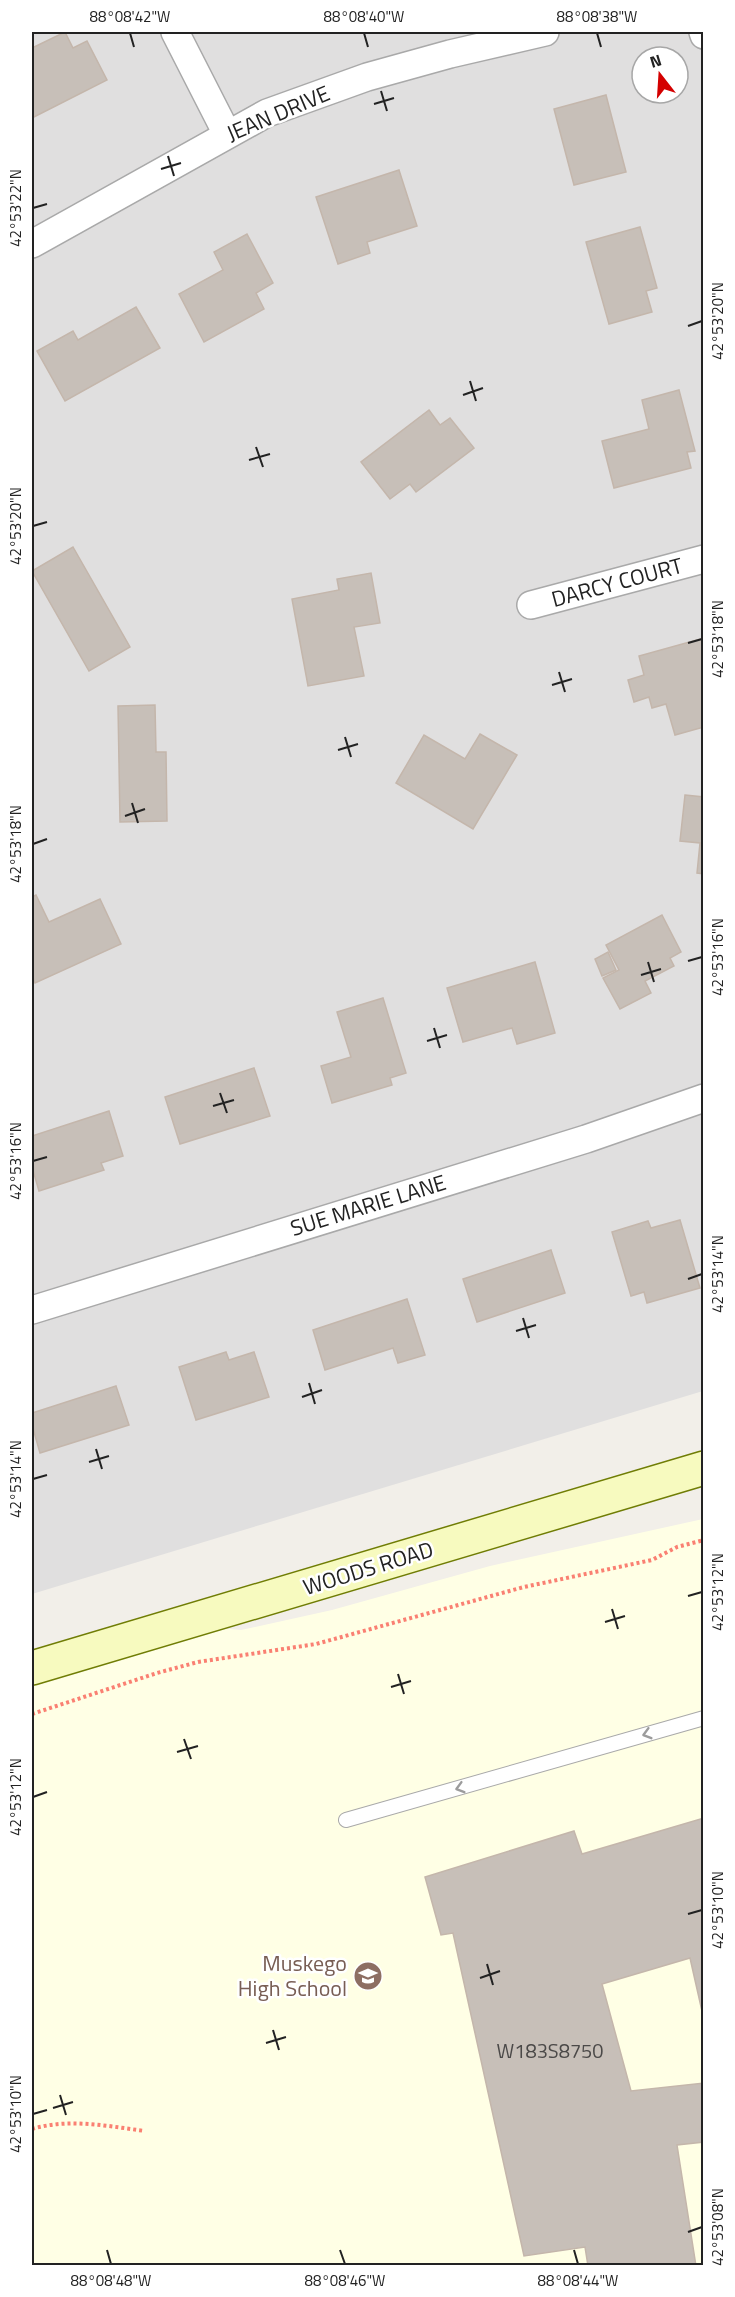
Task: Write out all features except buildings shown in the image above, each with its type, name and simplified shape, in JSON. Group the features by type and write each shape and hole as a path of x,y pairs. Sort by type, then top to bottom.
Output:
{"street":[{"path":"175,32 227,134"},
{"name":"JEAN DRIVE","path":"32,244 267,113 367,77 450,54 545,32"},
{"name":"DARCY COURT","path":"531,605 704,559"},
{"name":"SUE MARIE LANE","path":"32,1310 586,1139 704,1098"},
{"name":"WOODS ROAD","path":"32,1668 704,1468"}],"lane":[{"path":"345,1820 704,1719"}],"path":[{"path":"32,1714 198,1662 316,1644 524,1587 652,1560 677,1547 704,1540"},
{"path":"32,2129 47,2125 84,2123 146,2131"}],"shaded area":[{"path":"32,32 703,32 703,1391 32,1594"},
{"name":"Muskego High School","path":"703,1519 703,2265 32,2266 32,1686 220,1628 241,1630 332,1610 490,1566"}],"place":[{"name":"Muskego High School","path":"368,1976"}]}
